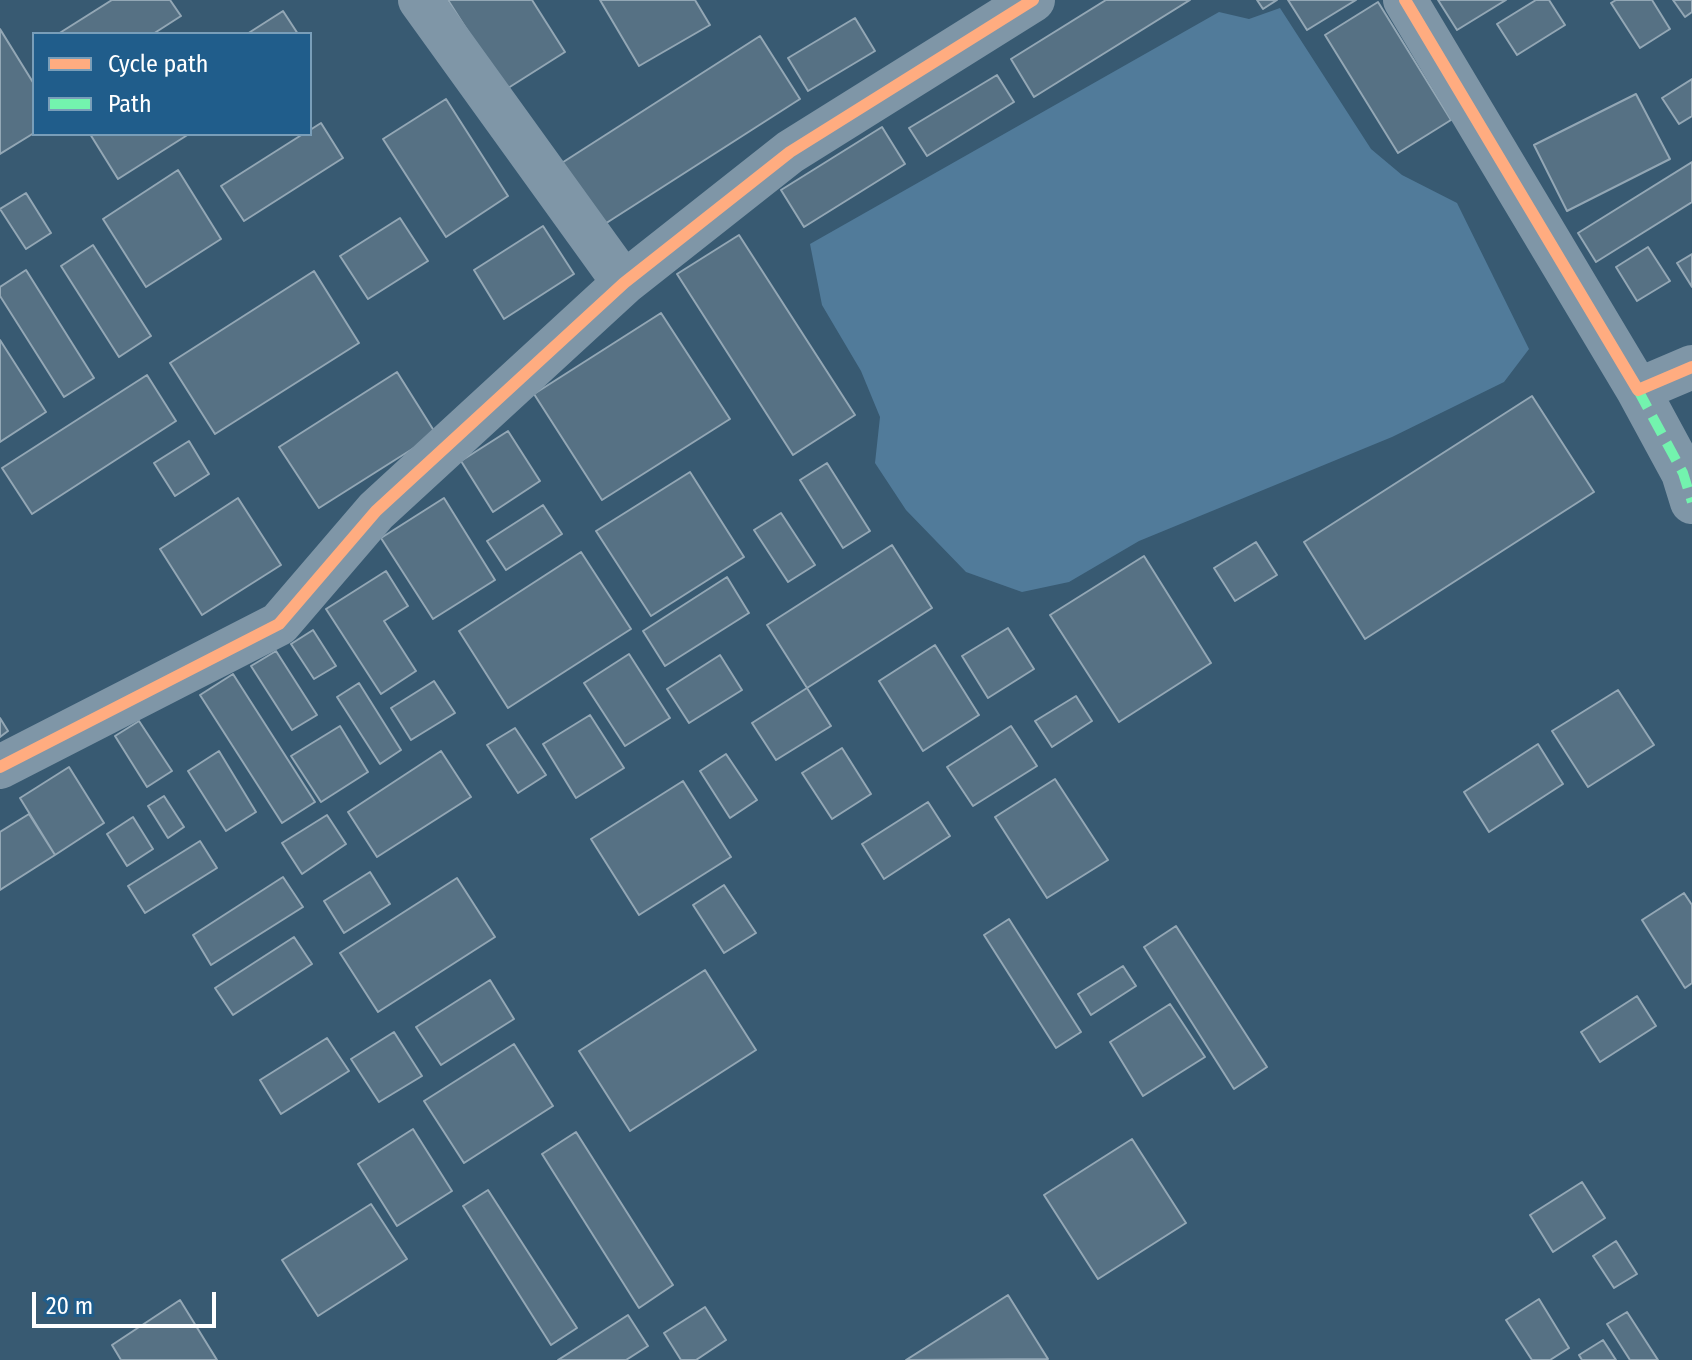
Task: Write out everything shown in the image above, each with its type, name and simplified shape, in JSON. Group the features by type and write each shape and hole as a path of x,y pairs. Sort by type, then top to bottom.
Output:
{"street":[{"path":"420,0 624,283"},
{"path":"0,767 279,624 376,511 624,283 790,152 1033,0"},
{"path":"1405,0 1638,390 1683,473 1692,502"},
{"path":"1638,390 1692,367"}],"water":[{"path":"1280,8 1371,149 1402,175 1457,203 1529,349 1504,382 1392,437 1139,541 1069,582 1022,592 966,572 906,510 875,463 880,417 861,371 822,305 810,244 1219,12 1249,19"}],"building":[{"path":"112,0 170,0 181,16 156,32 61,32"},
{"path":"448,0 532,0 565,52 505,90"},
{"path":"600,0 695,0 710,25 639,66"},
{"path":"1106,0 1190,0 1034,97 1011,59"},
{"path":"1257,0 1277,0 1263,9"},
{"path":"1288,0 1356,0 1307,30"},
{"path":"1438,0 1506,0 1457,30"},
{"path":"1536,0 1549,0 1565,25 1517,55 1497,24"},
{"path":"1616,0 1652,0 1670,29 1640,48 1611,3"},
{"path":"1673,0 1692,0 1692,12 1685,17"},
{"path":"1378,2 1451,120 1398,153 1325,35"},
{"path":"283,11 297,32 250,32"},
{"path":"855,18 875,51 808,91 788,58"},
{"path":"0,29 32,81 32,134 0,154"},
{"path":"760,36 800,99 597,229 557,166"},
{"path":"997,75 1014,102 927,156 909,128"},
{"path":"1692,79 1692,116 1679,124 1662,98"},
{"path":"1636,94 1670,159 1567,211 1534,145"},
{"path":"446,99 508,196 446,237 383,139"},
{"path":"321,123 343,158 244,221 221,186 300,136 312,136 312,129"},
{"path":"882,127 905,164 804,227 781,190"},
{"path":"91,136 186,136 118,179"},
{"path":"1692,162 1692,202 1596,262 1578,233"},
{"path":"178,170 221,239 146,287 103,219"},
{"path":"26,193 51,233 26,249 0,209"},
{"path":"400,218 428,261 368,299 340,256"},
{"path":"543,226 574,274 504,319 474,270"},
{"path":"739,235 855,415 793,455 677,274"},
{"path":"93,245 151,336 119,357 61,266"},
{"path":"1648,247 1670,281 1637,301 1616,267"},
{"path":"1692,254 1692,287 1677,263"},
{"path":"26,270 94,378 64,397 0,296 0,287"},
{"path":"314,271 359,343 215,434 170,363"},
{"path":"661,313 730,419 602,500 534,394"},
{"path":"0,340 46,412 0,442"},
{"path":"397,372 436,434 319,508 279,447"},
{"path":"147,375 176,421 32,514 2,468"},
{"path":"1532,396 1594,492 1365,639 1304,542"},
{"path":"508,431 540,481 493,512 461,461"},
{"path":"189,441 209,474 175,496 154,463"},
{"path":"827,463 870,531 843,548 800,480"},
{"path":"690,472 744,557 651,616 596,531"},
{"path":"238,498 281,565 202,615 160,549"},
{"path":"444,498 495,580 433,619 381,538"},
{"path":"543,505 562,534 506,570 487,541"},
{"path":"781,513 815,565 788,582 754,530"},
{"path":"1256,542 1277,575 1235,601 1214,568"},
{"path":"892,545 932,608 807,688 767,625"},
{"path":"581,552 631,629 508,708 459,631"},
{"path":"1144,556 1211,663 1119,722 1050,615"},
{"path":"386,571 408,606 384,621 416,671 381,694 326,609"},
{"path":"727,577 749,613 665,666 643,631"},
{"path":"1008,628 1034,669 988,698 962,656"},
{"path":"313,630 336,666 314,679 291,644"},
{"path":"935,645 979,715 923,751 879,681"},
{"path":"276,651 317,715 292,730 251,666"},
{"path":"629,654 670,718 625,746 584,683"},
{"path":"720,655 742,690 689,723 667,689"},
{"path":"233,674 315,802 282,823 200,695"},
{"path":"434,681 455,713 411,740 391,708"},
{"path":"359,683 401,750 380,764 337,697"},
{"path":"807,688 831,726 776,760 752,723"},
{"path":"1618,690 1654,745 1588,787 1552,731"},
{"path":"1076,696 1092,721 1052,747 1035,721"},
{"path":"590,715 624,768 576,798 543,744"},
{"path":"0,718 8,731 0,737"},
{"path":"139,721 172,771 147,787 115,736"},
{"path":"340,726 368,772 321,802 291,756"},
{"path":"1011,726 1037,766 973,806 947,767"},
{"path":"515,728 546,775 518,793 487,745"},
{"path":"1538,744 1563,784 1489,832 1464,792"},
{"path":"842,748 871,794 832,819 802,773"},
{"path":"219,751 256,812 226,831 188,771"},
{"path":"441,751 471,797 377,857 348,812"},
{"path":"726,754 757,800 730,818 700,771"},
{"path":"69,767 104,823 55,855 20,798"},
{"path":"1055,779 1108,860 1047,898 995,817"},
{"path":"683,781 731,857 639,915 591,839"},
{"path":"164,796 184,827 168,838 148,806"},
{"path":"928,802 950,836 884,879 862,844"},
{"path":"29,814 55,855 0,890 0,832"},
{"path":"327,815 346,844 302,874 282,843"},
{"path":"133,817 153,849 127,866 107,834"},
{"path":"200,841 217,868 145,913 128,886"},
{"path":"370,872 390,904 344,933 324,901"},
{"path":"283,877 303,907 211,965 193,935"},
{"path":"457,878 495,937 378,1012 340,953"},
{"path":"724,885 756,933 724,953 693,905"},
{"path":"1684,893 1692,905 1692,983 1685,988 1642,920"},
{"path":"1009,919 1081,1032 1056,1048 984,935"},
{"path":"1176,926 1267,1067 1234,1089 1144,947"},
{"path":"294,937 312,964 233,1015 215,988"},
{"path":"1123,966 1136,986 1091,1015 1078,994"},
{"path":"705,970 756,1050 630,1131 579,1051"},
{"path":"490,980 514,1019 441,1065 416,1027"},
{"path":"1637,996 1656,1026 1600,1062 1581,1032"},
{"path":"1170,1004 1205,1057 1143,1096 1110,1042"},
{"path":"394,1032 422,1076 379,1102 351,1059"},
{"path":"327,1038 349,1071 281,1114 260,1080"},
{"path":"514,1044 553,1106 464,1163 424,1101"},
{"path":"413,1129 452,1191 397,1226 358,1164"},
{"path":"576,1132 673,1285 639,1308 542,1154"},
{"path":"1132,1139 1186,1223 1098,1279 1044,1195"},
{"path":"1582,1182 1605,1218 1553,1252 1530,1215"},
{"path":"488,1190 577,1328 551,1345 463,1206"},
{"path":"371,1204 407,1259 318,1316 282,1260"},
{"path":"1616,1241 1637,1274 1614,1288 1593,1256"},
{"path":"1008,1295 1048,1359 906,1360"},
{"path":"1539,1299 1569,1348 1550,1360 1532,1360 1506,1320"},
{"path":"180,1300 217,1360 121,1360 112,1345"},
{"path":"705,1307 726,1340 696,1360 681,1360 664,1333"},
{"path":"1627,1312 1658,1360 1630,1360 1607,1324"},
{"path":"628,1315 648,1346 626,1360 558,1360"},
{"path":"1603,1340 1616,1360 1582,1360 1579,1355"}],"marked path":[{"path":"1638,390 1683,473 1692,502"}],"cycle path":[{"path":"0,767 279,624 376,511 624,283 790,152 1033,0"},
{"path":"1405,0 1638,390 1692,367"}]}
